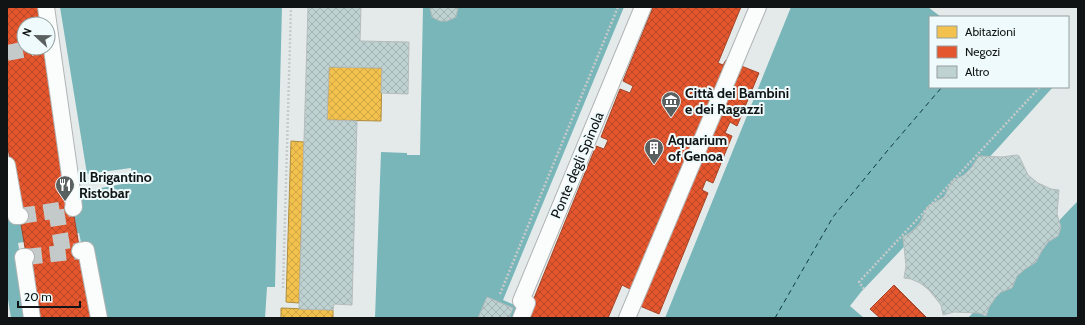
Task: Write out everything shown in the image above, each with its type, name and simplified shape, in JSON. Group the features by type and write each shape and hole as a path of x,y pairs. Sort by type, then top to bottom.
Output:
{"street":[{"name":"Ponte degli Spìnola","path":"521,318 527,303 521,301 643,7"},
{"path":"627,318 758,7"},
{"path":"52,56 71,183 73,208"},
{"path":"7,164 16,216 20,216"},
{"path":"80,251 86,250 99,318"},
{"path":"26,257 23,257 32,318"}],"path":[{"path":"283,288 291,7"},
{"path":"500,294 618,7"},
{"path":"864,289 859,282 1039,88"}],"water":[{"path":"60,7 282,7 275,287 267,287 265,318 103,318 79,233 18,243 31,318 11,318 7,293 7,183 74,193 133,182 131,168 87,174"},
{"path":"423,7 624,7 503,300 517,306 513,318 375,318 381,152 420,155"},
{"path":"791,7 928,7 940,16 929,16 929,88 1052,88 998,148 861,292 850,306 864,318 665,318"},
{"path":"1078,201 1078,318 968,318 1070,209"}],"building: Abitazioni":[{"path":"329,67 382,68 381,121 327,120"},
{"path":"291,141 304,142 299,303 286,302"},
{"path":"281,308 333,310 333,318 281,318"}],"building: Negozi":[{"path":"7,7 39,7 41,16 16,16 16,56 47,56 91,318 37,318 7,142"},
{"name":"Aquarium of Genoa","path":"653,7 741,7 718,63 723,65 726,60 759,73 737,126 730,122 725,133 732,136 713,183 706,180 702,190 708,193 659,314 628,301 632,290 622,285 608,318 526,318 596,146 604,149 608,140 601,137 620,89 630,93 633,86 623,81"},
{"path":"894,285 927,318 880,318 870,309"}],"building: Altro":[{"path":"308,7 361,7 360,41 409,42 408,94 381,93 382,68 329,67 327,120 357,121 352,305 334,304 333,310 299,309"},
{"path":"430,7 458,7 456,17 447,21 440,21 432,17"},
{"path":"979,156 1002,157 1019,156 1028,175 1038,183 1051,189 1059,190 1057,214 1061,227 1058,236 1048,242 1036,262 1017,276 1012,288 1001,292 996,297 989,307 986,316 979,313 954,312 943,315 941,305 929,290 920,283 904,278 906,266 903,237 911,232 920,223 927,207 944,197 952,181 964,175"},
{"path":"487,297 513,308 509,318 478,318"}],"ferry route":[{"path":"775,318 833,217 941,88"}],"tunnel":[{"path":"7,53 16,51"},
{"path":"20,216 73,208"},
{"path":"56,210 63,252"},
{"path":"26,257 80,251"}],"place":[{"name":"Città dei Bambini e dei Ragazzi","path":"671,118"},
{"name":"Aquarium of Genoa","path":"654,165"},
{"name":"Il Brigantino Ristobar","path":"65,202"}]}
